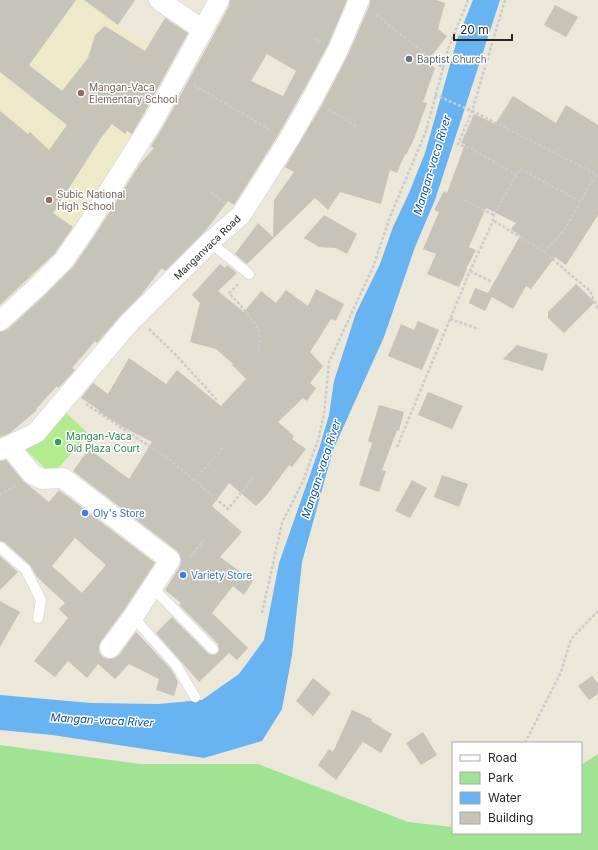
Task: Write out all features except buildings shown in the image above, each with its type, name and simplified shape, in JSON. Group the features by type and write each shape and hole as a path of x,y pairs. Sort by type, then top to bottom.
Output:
{"street":[{"path":"159,0 203,30"},
{"path":"0,321 64,260 153,120 219,0"},
{"name":"Manganvaca Road","path":"5,448 36,433 129,323 210,242 241,215 288,141 312,99 338,50 359,0"},
{"path":"5,448 32,474 42,479 63,478 170,560 133,617 110,648"}],"lane":[{"path":"210,242 249,274"},
{"path":"0,547 26,570 41,600 38,618"},
{"path":"152,587 212,649"},
{"path":"133,617 176,665 195,697"}],"path":[{"path":"359,0 443,68"},
{"path":"262,613 282,523 303,481 318,440 324,414 329,362 373,267 390,217 426,131 448,49 468,0"},
{"path":"505,0 472,111 458,144 474,150 516,175"},
{"path":"178,76 288,141"},
{"path":"435,95 472,111 597,175 564,229 544,252"},
{"path":"312,99 356,126"},
{"path":"397,447 470,271 493,221 494,215 520,169 581,202"},
{"path":"464,200 494,215"},
{"path":"493,221 544,252 590,291 598,309"},
{"path":"470,271 492,282"},
{"path":"229,293 244,309 260,334 258,354"},
{"path":"450,319 479,329"},
{"path":"144,325 172,352 217,400"},
{"path":"69,393 170,460 228,509 253,478"},
{"path":"194,480 223,448"},
{"path":"526,742 561,672 571,639 598,611"}],"shaded area":[{"name":"Mangan-Vaca Elementary School","path":"0,0 82,0 179,65 66,251 0,316"}],"green space":[{"name":"Mangan-Vaca Old Plaza Court","path":"63,410 89,434 52,475 26,450"},
{"path":"0,745 140,764 258,764 408,822 452,827 452,834 582,834 582,764 598,754 598,850 0,850"}],"water":[{"name":"Mangan-vaca River","path":"473,0 500,0 435,200 415,247 384,337 333,450 302,562 292,655 282,709 262,741 204,758 52,735 0,730 0,695 91,703 158,704 202,700 239,674 264,640 279,563 319,449 329,415 334,381 356,313 380,264 393,227 425,153 457,40"}],"place":[{"name":"Baptist Church","path":"409,59"},
{"name":"Mangan-Vaca Elementary School","path":"81,93"},
{"name":"Subic National High School","path":"49,200"},
{"name":"Mangan-Vaca Old Plaza Court","path":"58,442"},
{"name":"Oly's Store","path":"85,513"},
{"name":"Variety Store","path":"183,575"}]}
